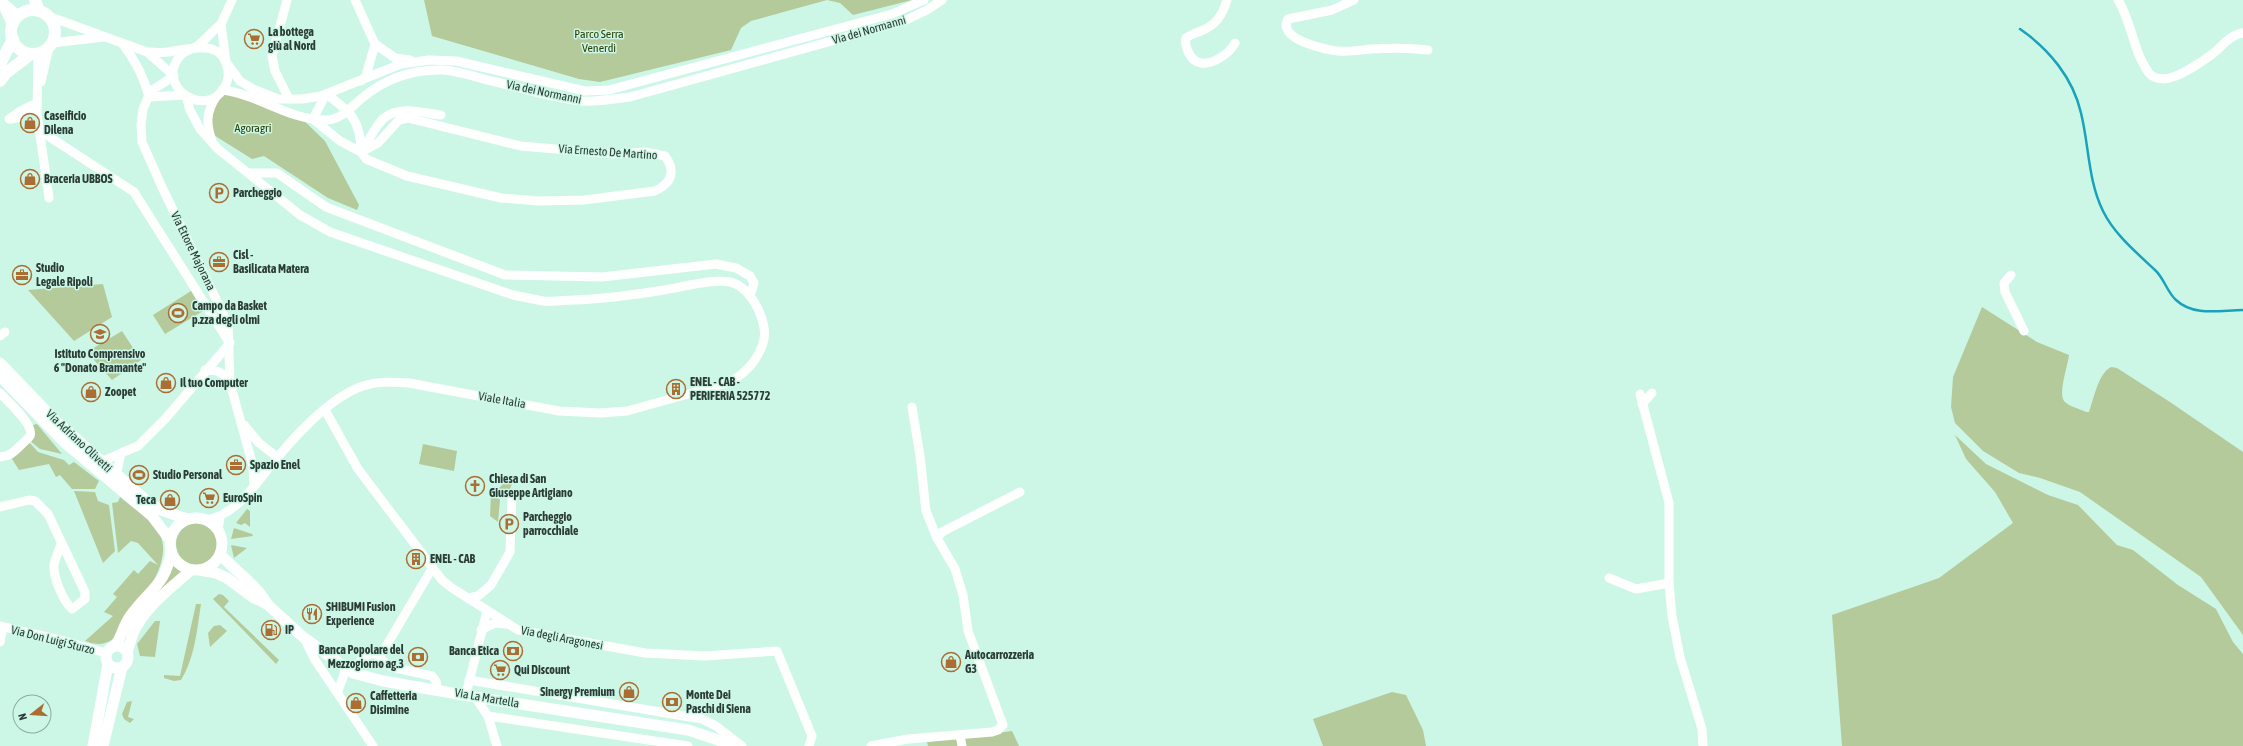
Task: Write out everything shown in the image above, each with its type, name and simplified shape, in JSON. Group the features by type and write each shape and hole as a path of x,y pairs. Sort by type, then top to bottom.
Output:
{"main road":[{"path":"0,64 12,39 26,0"},
{"path":"0,81 6,73 50,45 55,29 41,9 30,11 18,19"},
{"path":"12,39 22,50 34,54"}],"street":[{"path":"1,0 18,19"},
{"path":"185,95 176,84 174,76 177,60 182,54 196,46 221,24 232,0"},
{"path":"287,0 272,56 275,71 289,99"},
{"path":"354,0 375,44 395,58 415,61"},
{"name":"Via dei Normanni","path":"226,62 240,81 253,89 278,99 302,99 326,94 401,64 415,61 456,61 585,91 609,90 892,14 924,0"},
{"name":"Via dei Normanni","path":"219,94 249,96 313,119 328,120 342,116 372,90 396,77 412,71 431,70 455,72 581,101 608,100 630,97 904,21 927,10 942,0"},
{"path":"1227,0 1218,21 1208,28 1186,38 1186,46 1191,56 1203,64 1225,56 1235,43"},
{"path":"1354,0 1332,10 1288,19 1286,24 1289,32 1300,41 1336,51 1373,49 1428,50"},
{"path":"2118,0 2145,65 2154,77 2159,80 2173,77 2183,72 2212,55 2234,36 2243,33"},
{"path":"41,9 147,52 174,76"},
{"path":"213,144 207,119 210,107 228,78 221,24"},
{"path":"37,103 50,45 108,37"},
{"path":"121,42 136,60 146,83 149,97 185,95 201,101 219,94"},
{"path":"359,82 366,76 375,44"},
{"path":"147,52 168,52 196,46 214,49 226,62"},
{"path":"34,54 37,114 49,198"},
{"name":"Via Ettore Majorana","path":"174,76 151,91 143,109 141,125 142,142 161,186 225,315 228,324 230,343"},
{"path":"326,94 348,110 354,119 361,152 340,141 313,119 326,94"},
{"name":"Viale Italia","path":"185,95 190,110 200,129 213,144 300,215 330,232 513,295 544,301 608,299 711,283 731,282 744,288 750,296 761,318 765,337 760,352 751,366 741,376 728,383 628,411 600,414 559,411 409,383 388,382 364,385 351,390 325,410 277,458 245,498 220,517 206,520"},
{"path":"37,103 22,110 9,119 37,114"},
{"path":"361,152 383,119 393,113 401,110 441,116"},
{"name":"Via Ernesto De Martino","path":"408,118 521,146 614,154 657,153 665,156 672,169 672,174 663,188 655,191 584,200 539,201 501,198 407,176 366,159 361,152 378,143 399,120 408,118"},
{"name":"Via Ettore Majorana","path":"39,130 134,192 230,343"},
{"name":"Viale Italia","path":"248,173 277,173 326,207 505,275 602,277 716,264 736,268 750,276 754,282 750,296"},
{"path":"2010,275 2004,283 2005,292 2024,331"},
{"path":"101,462 138,446 166,418 205,370 230,343"},
{"path":"230,343 230,383 253,466 254,486"},
{"name":"Via Adriano Olivetti","path":"0,363 57,422 149,503 160,510 187,519"},
{"path":"205,370 216,370 224,374 230,383"},
{"name":"Via Adriano Olivetti","path":"0,376 64,442 152,516 170,544"},
{"path":"0,393 26,421 31,430 27,440 9,456 0,457"},
{"path":"1642,404 1652,393"},
{"path":"1640,394 1669,503 1669,583 1675,646 1702,729 1703,746"},
{"path":"871,746 921,742 960,735 986,728 998,730 1003,725 984,660 968,631 964,599 955,569 937,538 926,511 918,429 912,408"},
{"name":"Via degli Aragonesi","path":"325,410 358,469 442,580 518,630 645,653 705,656 777,651 812,736 808,746"},
{"path":"241,422 259,443 277,458"},
{"path":"116,475 121,453"},
{"path":"937,538 942,532 1020,492"},
{"path":"468,598 478,596 491,585 510,552 512,495"},
{"path":"0,507 29,500 35,501 48,514 85,592 85,599 72,609 67,604 59,588 54,566 61,544"},
{"path":"103,746 122,666 128,658 127,651 134,631 170,586 195,570 213,564 220,554 222,544 218,530 220,517"},
{"path":"92,746 110,648 116,645 132,613 157,586 169,566 170,544 174,530 187,519 197,518 206,520 218,530"},
{"path":"170,544 174,558 181,565 195,570"},
{"name":"Via La Martella","path":"220,554 231,567 261,593 267,604"},
{"path":"379,658 433,567"},
{"name":"Via La Martella","path":"195,570 216,573 227,578 254,598 267,604 303,637 350,671 383,681 688,730 735,745"},
{"path":"1609,578 1636,589 1669,583"},
{"path":"487,611 469,680 470,696 488,716 497,746"},
{"path":"481,630 495,622 507,624"},
{"path":"0,642 2,626"},
{"name":"Via Don Luigi Sturzo","path":"2,626 64,641 107,659"},
{"path":"303,637 315,660 373,746"},
{"path":"116,645 123,647 127,651"},
{"path":"338,692 350,671 367,654 373,653 391,667 432,676 436,681 438,690"},
{"path":"107,659 117,668 122,666"},
{"path":"469,680 702,719 716,726 735,745"},
{"path":"488,716 688,746"},
{"path":"708,737 716,726"},
{"path":"960,735 962,746"}],"green space":[{"name":"Parco Serra Venerdì","path":"424,0 827,0 751,21 741,28 731,50 600,82 579,79 432,36"},
{"path":"827,0 912,0 853,15 840,3"},
{"name":"Agoragri","path":"222,90 297,114 325,141 359,205 357,210 328,198 264,156 252,159 209,132 210,107"},
{"path":"103,284 112,317 74,341 28,290"},
{"name":"Campo da Basket p.zza degli olmi","path":"191,291 203,311 165,334 153,315"},
{"path":"1982,307 2037,342 2069,355 2062,392 2064,401 2068,404 2089,412 2097,387 2103,375 2111,367 2117,368 2243,452 2243,635 2201,577 2080,492 2040,478 2019,473 1983,451 1955,423 1951,407 1953,377"},
{"path":"122,331 141,360 112,380 87,352"},
{"path":"37,424 62,454 40,449 29,440 34,434 33,425"},
{"path":"1955,435 1986,464 2048,495 2078,505 2117,545 2133,550 2178,585 2216,609 2233,642 2243,654 2243,746 1842,746 1832,615 1939,578 2013,523 1995,492 1966,459"},
{"path":"29,442 38,452 64,460 69,465 74,462 99,481 95,489 72,489 60,475 56,477 49,464 19,470 12,459"},
{"path":"423,444 457,451 454,471 419,464"},
{"path":"508,475 512,477 511,485 509,490 503,496 498,489 503,484 500,479"},
{"path":"74,491 95,492 98,501 109,505 115,551 103,563"},
{"path":"493,493 500,500 498,522 490,516 491,494"},
{"path":"120,497 142,514 157,529 163,547 162,560 150,588 115,637 108,642 101,644 93,643 85,641 113,616 104,612 117,597 113,594 134,570 138,574 150,561 158,565 138,543 131,541 118,553 112,503 118,502"},
{"path":"247,509 250,511 250,527 245,523 241,525 236,523"},
{"path":"193,523 201,523 209,526 215,532 218,544 215,556 209,562 201,565 193,565 185,562 179,556 176,548 176,540 179,532 185,526"},
{"path":"234,528 252,534 253,536 231,539"},
{"path":"231,545 247,548 234,558"},
{"path":"175,561 184,570 128,640 124,639"},
{"path":"219,594 223,595 229,601 224,607 279,660 276,664 213,599"},
{"path":"196,604 201,604 195,643 186,671 181,680 174,681 164,678 164,675 180,676"},
{"path":"155,621 160,621 155,657 140,656 137,644"},
{"path":"220,625 227,631 210,647 208,633 214,626"},
{"path":"1392,692 1406,695 1423,730 1426,746 1323,746 1313,719"},
{"path":"132,701 128,717 134,719 130,723 124,719 122,714 127,702"},
{"path":"1012,731 1019,746 928,746 927,742"}],"waterway":[{"path":"2020,29 2050,55 2066,76 2072,88 2084,125 2094,188 2103,211 2113,228 2126,243 2158,273 2173,297 2183,305 2199,311 2243,310"}],"place":[{"name":"La bottega giù al Nord","path":"254,39"},
{"name":"Caseificio Dilena","path":"30,123"},
{"name":"Braceria UBBOS","path":"30,179"},
{"name":"Parcheggio","path":"219,193"},
{"name":"Cisl - Basilicata Matera","path":"219,262"},
{"name":"Studio Legale Ripoli","path":"22,275"},
{"name":"Campo da Basket p.zza degli olmi","path":"178,313"},
{"name":"Istituto Comprensivo 6 \"Donato Bramante\"","path":"100,334"},
{"name":"Il tuo Computer","path":"166,383"},
{"name":"ENEL - CAB - PERIFERIA 525772","path":"676,389"},
{"name":"Zoopet","path":"91,392"},
{"name":"Spazio Enel","path":"236,465"},
{"name":"Studio Personal","path":"139,475"},
{"name":"Chiesa di San Giuseppe Artigiano","path":"475,486"},
{"name":"EuroSpin","path":"209,498"},
{"name":"Teca","path":"170,500"},
{"name":"Parcheggio parrocchiale","path":"509,524"},
{"name":"ENEL - CAB","path":"416,559"},
{"name":"SHIBUMI Fusion Experience","path":"312,614"},
{"name":"IP","path":"271,630"},
{"name":"Banca Etica","path":"513,651"},
{"name":"Banca Popolare del Mezzogiorno ag.3","path":"418,657"},
{"name":"Autocarrozzeria G3","path":"951,662"},
{"name":"Qui Discount","path":"500,670"},
{"name":"Sinergy Premium","path":"629,692"},
{"name":"Monte Dei Paschi di Siena","path":"672,702"},
{"name":"Caffetteria Disimine","path":"356,703"}]}
